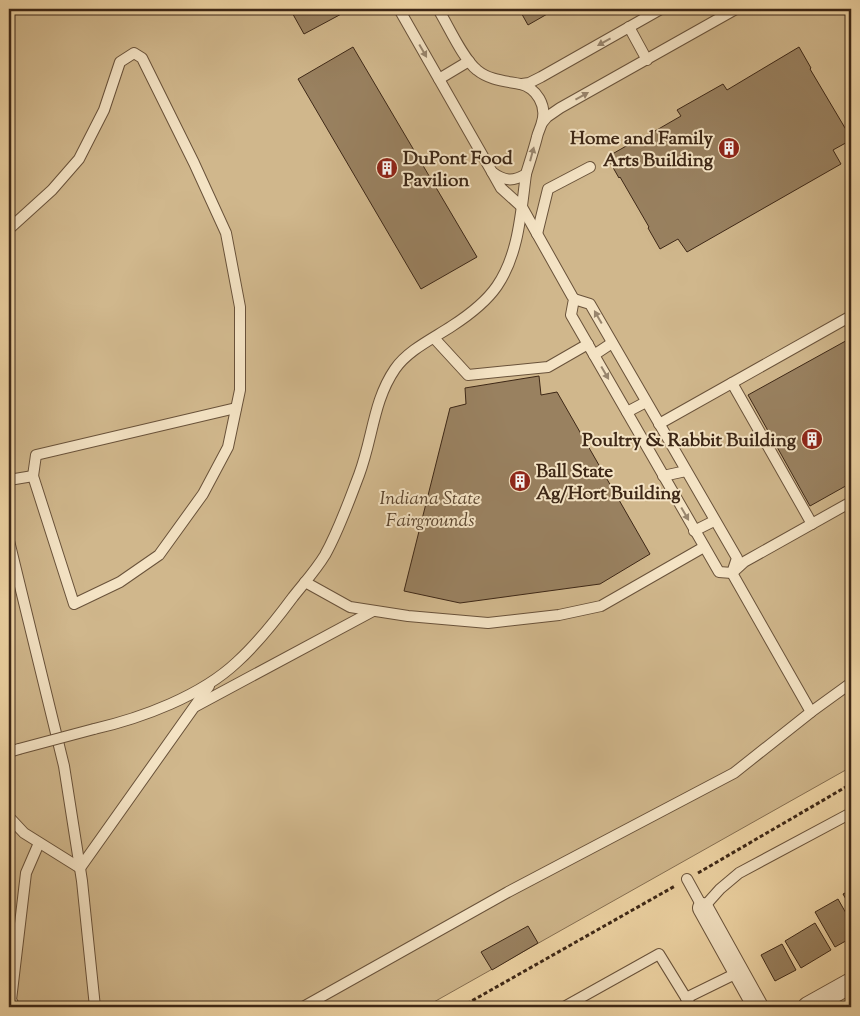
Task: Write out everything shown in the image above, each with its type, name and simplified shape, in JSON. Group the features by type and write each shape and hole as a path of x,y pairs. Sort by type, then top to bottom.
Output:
{"street":[{"path":"702,908 758,1007"},
{"path":"808,1007 851,983"}],"lane":[{"path":"399,9 501,188 522,207 574,298 590,304 737,558 732,573 811,712"},
{"path":"438,9 476,70 496,80 528,86 537,95 544,108 542,123"},
{"path":"519,84 529,83 541,77 661,9"},
{"path":"14,750 94,728 128,721 195,693 236,664 267,630 325,555 346,509 365,459 378,400 397,366 408,356 470,313 497,286 511,257 522,207 526,174 542,123 556,110 736,9"},
{"path":"629,27 646,60"},
{"path":"9,229 52,190 79,159 104,110 120,62 134,53 142,58 194,162 226,233 240,307 240,390 228,447 203,494 159,556 120,582 74,604 33,476 36,455 236,408"},
{"path":"439,79 469,61"},
{"path":"537,234 548,189 590,167"},
{"path":"492,172 506,180 526,174"},
{"path":"574,298 571,315 719,572 732,573 744,562 851,502"},
{"path":"659,424 851,316"},
{"path":"434,338 468,375 548,367 588,344"},
{"path":"594,355 612,343"},
{"path":"732,382 812,524"},
{"path":"627,412 646,402"},
{"path":"663,476 686,471"},
{"path":"9,480 33,476"},
{"path":"694,531 714,521"},
{"path":"9,540 64,766 82,881 95,1007"},
{"path":"304,582 350,608 408,616 488,623 559,615 601,606 704,547"},
{"path":"194,707 373,611"},
{"path":"80,868 214,679"},
{"path":"303,1007 508,892 734,773 851,683"},
{"path":"687,879 702,908 739,873 851,813"},
{"path":"9,817 24,833 80,868"},
{"path":"15,1007 11,1000 26,873 39,842"},
{"path":"564,1007 659,954 688,1002 739,972"}],"path":[{"path":"462,1007 851,784"}],"green space":[{"name":"Indiana State Fairgrounds","path":"9,9 851,9 851,767 425,1007 9,1007"}],"building":[{"path":"290,9 343,9 345,12 304,34"},
{"path":"519,9 556,9 528,25"},
{"name":"DuPont Food Pavilion","path":"353,47 477,257 421,289 298,79"},
{"name":"Home and Family Arts Building","path":"799,47 851,138 851,140 833,150 841,164 687,252 678,239 660,249 607,157 681,116 677,110 723,84 727,90"},
{"name":"Poultry & Rabbit Building","path":"851,338 851,483 810,506 748,395"},
{"name":"Ball State Ag/Hort Building","path":"539,376 541,395 557,392 650,554 600,584 460,603 404,591 450,408 466,404 465,388"},
{"path":"851,890 851,908 843,894"},
{"path":"838,899 851,922 851,938 835,947 815,912"},
{"path":"815,923 831,950 801,968 785,941"},
{"path":"528,926 538,943 492,970 481,952"},
{"path":"782,944 796,970 775,981 761,955"}],"place":[{"name":"Home and Family Arts Building","path":"729,148"},
{"name":"DuPont Food Pavilion","path":"387,168"},
{"name":"Poultry & Rabbit Building","path":"812,439"},
{"name":"Ball State Ag/Hort Building","path":"520,481"}]}
